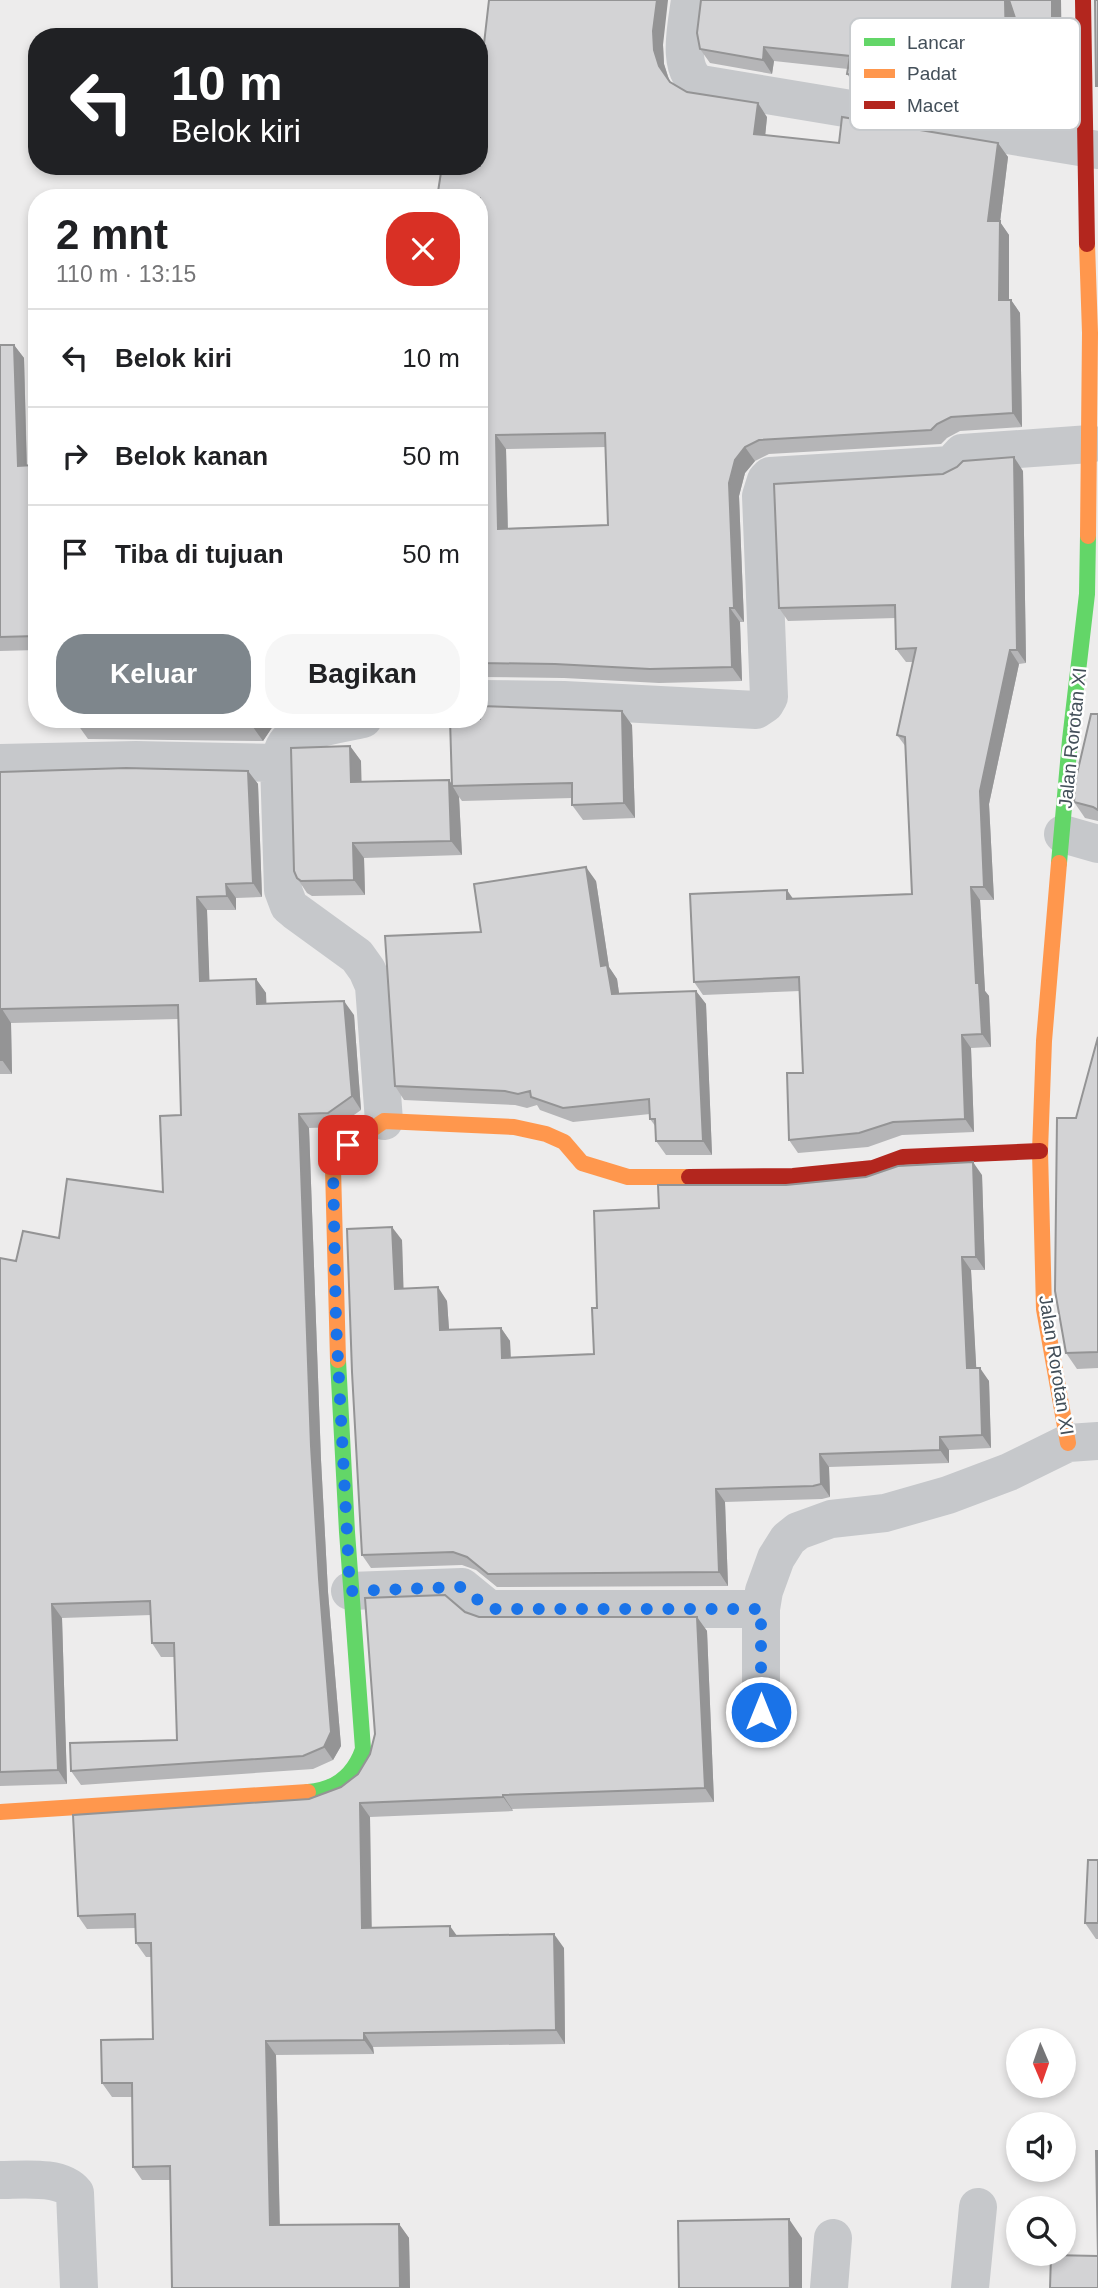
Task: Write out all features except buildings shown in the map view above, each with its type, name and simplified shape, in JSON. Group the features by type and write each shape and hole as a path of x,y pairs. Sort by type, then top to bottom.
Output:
{"street":[{"path":"690,0 685,63 688,75 701,84 850,109"},
{"name":"Jalan Rorotan XI","path":"1083,0 1091,149 1092,594 1070,740 1080,839 1044,1041 1040,1151 1044,1309 1083,1442"},
{"path":"977,130 1091,149"},
{"path":"488,699 564,700 756,710 765,704 769,697 761,496 767,478 951,465 962,453 1090,444"},
{"path":"325,728 292,738 283,750 279,763 283,890 289,906 357,956 374,986 384,1121"},
{"path":"0,763 136,760 279,763"},
{"path":"0,1812 317,1791 349,1777 358,1766 363,1749 350,1591 336,1322 333,1168 342,1150 384,1121 514,1127 546,1134 564,1142 582,1163 628,1177 793,1176 873,1168 903,1157 1040,1151"},
{"path":"761,1712 761,1609 764,1591 776,1558 788,1539 798,1531 831,1519 885,1513 948,1495 1083,1442"},
{"path":"350,1591 462,1587 489,1609 761,1609"},
{"path":"0,2180 59,2182 70,2187 75,2193 79,2288"},
{"path":"970,2288 978,2207"},
{"path":"829,2288 834,2238"}],"traffic: fast":[{"path":"1059,863 1087,594 1088,536"},
{"path":"308,1792 327,1788 343,1780 355,1766 363,1749 338,1360"}],"traffic: slow":[{"path":"1087,244 1090,333 1088,536"},
{"path":"1059,863 1044,1041 1040,1151 1044,1309 1068,1443"},
{"path":"338,1360 333,1168 342,1150 384,1121 514,1127 546,1134 564,1142 582,1163 628,1177 689,1177"},
{"path":"0,1812 308,1792"}],"traffic: jam":[{"path":"1083,0 1087,244"},
{"path":"689,1177 793,1176 873,1168 903,1157 1040,1151"}],"route":[{"path":"348,1145 342,1150 333,1168 336,1322 350,1591 462,1587 489,1609 761,1609 761,1712"}]}
